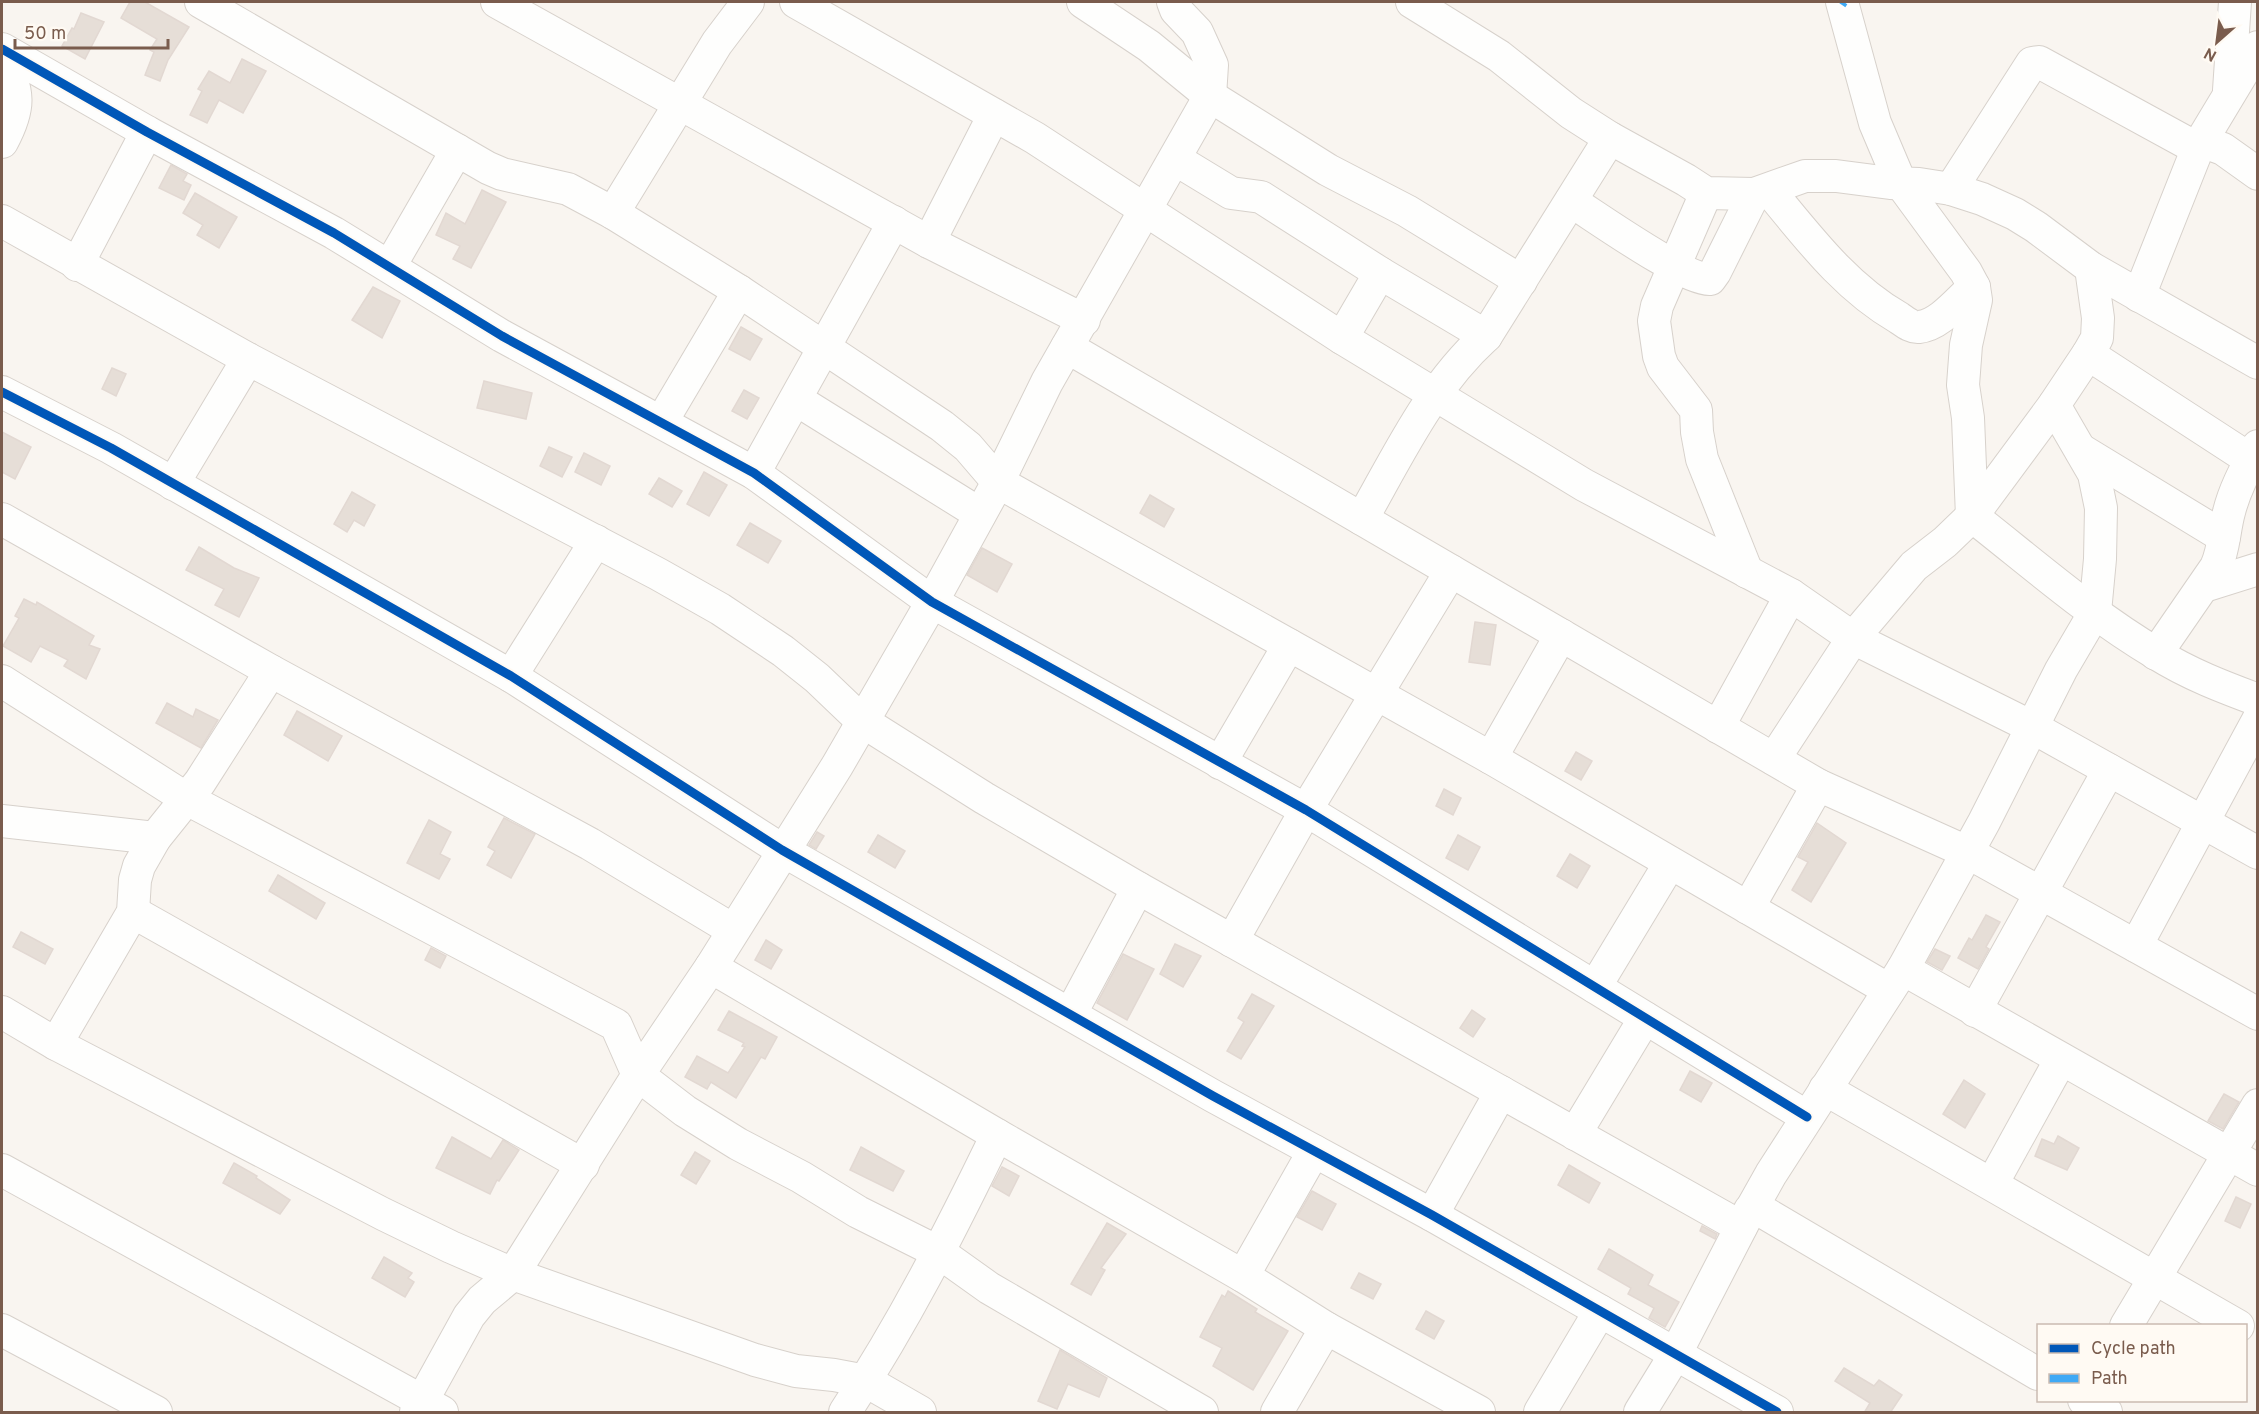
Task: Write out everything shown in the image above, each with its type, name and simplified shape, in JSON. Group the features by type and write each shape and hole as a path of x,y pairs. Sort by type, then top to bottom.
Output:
{"street":[{"path":"497,2 929,242 1084,320"},
{"path":"613,213 717,43 748,2"},
{"path":"796,2 1035,138 1342,338 1584,484 1791,595 1853,638 2032,727 2258,853"},
{"path":"1083,2 1149,46 1210,96 1328,170 1407,211 1521,281"},
{"path":"2,1170 426,1409 469,1316 482,1300 513,1274 583,1166 638,1075 711,967 782,850 837,766 998,482 1067,346 1084,320 1210,96 1212,65 1197,32 1176,10 1173,2"},
{"path":"1412,2 1499,56 1571,113 1706,193 1761,192 1805,176 1836,176 1951,189 1982,199 2015,214 2036,226 2091,268 2258,363"},
{"path":"1842,2 1875,123 1900,182 1966,272 1974,287 1976,300 1966,345 1963,385 1968,418 1972,516 2095,612 2156,654 2207,681 2258,700"},
{"path":"2228,96 2235,2"},
{"path":"226,6 457,150 502,174 568,189 613,213 739,291 942,426 968,447 998,482 1491,758 1748,908 1896,980 1975,1011 2258,1170"},
{"path":"2139,296 2199,145 2258,47"},
{"path":"2,49 147,132 334,233 502,336 754,473 932,602 1306,810 1807,1118"},
{"path":"2,57 17,95 11,125 2,142"},
{"path":"1951,189 2032,63 2039,62 2189,144 2212,145 2223,149 2258,174"},
{"path":"929,242 994,115"},
{"path":"77,265 147,132"},
{"path":"1362,519 1433,395 1468,352 1486,336 1610,138"},
{"path":"390,266 457,150"},
{"path":"1175,159 1231,193 1261,197 1380,273 1486,336"},
{"path":"1571,201 1674,266 1704,280 1710,279 1761,192"},
{"path":"1761,192 1843,277 1883,309 1914,327 1921,327 1936,320 1974,287"},
{"path":"1706,193 1654,315 1659,356 1663,367 1696,410 1702,459 1747,572"},
{"path":"2,221 248,359 596,541 720,609 783,651 817,678 862,721 984,798 1138,888 1575,1134 1747,1217 2037,1373"},
{"path":"754,473 797,400 894,222"},
{"path":"1774,759 1853,638 1914,566 1945,542 1972,516 2054,405 2088,354 2097,338 2098,318 2091,268"},
{"path":"1342,338 1380,273"},
{"path":"662,421 739,291"},
{"path":"1067,346 1818,785 1967,852 2258,1014"},
{"path":"2088,354 2254,453 2235,492 2221,556 2204,586 2156,654"},
{"path":"173,484 248,359"},
{"path":"2,393 111,448 511,676 782,850 1314,1151 1432,1215 1777,1413"},
{"path":"797,400 980,514"},
{"path":"1640,1413 1675,1355 1747,1217 1807,1118 1896,980 1984,822 2061,670 2095,612 2100,559 2101,508 2094,474 2054,405"},
{"path":"2081,450 2224,537"},
{"path":"2,519 271,671 591,844 733,930"},
{"path":"511,676 596,541"},
{"path":"2204,586 2258,569"},
{"path":"1232,941 1306,810 1451,571"},
{"path":"1718,727 1791,595"},
{"path":"1491,758 1561,635"},
{"path":"1220,763 1289,645"},
{"path":"56,1044 133,912 135,880 139,866 154,838 187,799 233,733 271,671"},
{"path":"2,681 187,799 616,1025 638,1075 685,1111 858,1212 940,1253 988,1288 1202,1413"},
{"path":"2136,946 2258,720"},
{"path":"1975,1011 2109,770"},
{"path":"1748,908 1818,785"},
{"path":"2,820 154,838"},
{"path":"1595,987 1670,864"},
{"path":"1071,1013 1138,888"},
{"path":"133,912 583,1166"},
{"path":"711,967 1243,1276 1326,1328 1479,1413"},
{"path":"2,1012 56,1044 383,1214 513,1274 755,1360 796,1371 866,1381 920,1413"},
{"path":"1575,1134 1645,1018"},
{"path":"1992,1184 2061,1059"},
{"path":"1826,1089 2235,1324"},
{"path":"1432,1215 1501,1092"},
{"path":"2127,1324 2258,1105"},
{"path":"845,1413 940,1253 997,1135"},
{"path":"1243,1276 1314,1151"},
{"path":"1540,1413 1600,1311"},
{"path":"1277,1413 1326,1328"},
{"path":"2,1330 156,1413"},
{"path":"2086,1402 2106,1413"}],"building":[{"path":"130,2 145,2 189,27 168,60 160,81 145,75 154,52 150,50 157,39 121,18"},
{"path":"81,13 104,22 85,59 62,46 72,28 74,29"},
{"path":"242,59 266,71 243,113 219,100 207,123 190,115 202,91 198,89 209,71 230,83"},
{"path":"171,165 187,174 183,181 191,185 184,200 159,188"},
{"path":"482,190 506,202 471,268 453,259 460,246 436,235 446,213 465,224"},
{"path":"195,193 237,217 219,248 197,235 203,225 183,213"},
{"path":"373,287 400,301 382,338 352,320"},
{"path":"741,327 762,339 750,360 729,349"},
{"path":"112,368 126,374 116,396 102,389"},
{"path":"484,381 532,393 526,419 477,408"},
{"path":"744,390 759,398 747,419 732,411"},
{"path":"2,432 31,447 15,479 2,472"},
{"path":"549,447 572,457 562,477 540,466"},
{"path":"584,453 610,466 601,485 575,472"},
{"path":"704,472 727,485 709,516 687,504"},
{"path":"659,478 682,491 672,507 649,494"},
{"path":"352,492 375,505 364,526 354,520 347,532 334,524"},
{"path":"1150,495 1174,509 1164,527 1140,513"},
{"path":"750,523 781,541 768,563 737,545"},
{"path":"199,547 234,568 259,578 239,617 215,605 224,589 186,570"},
{"path":"982,548 1012,564 997,592 967,575"},
{"path":"24,599 36,605 37,602 94,636 89,645 100,649 86,679 64,666 68,660 40,646 31,662 3,646 19,618 15,616"},
{"path":"1475,622 1496,625 1490,665 1469,662"},
{"path":"167,703 193,717 196,709 218,720 201,748 156,723"},
{"path":"297,711 342,736 328,761 284,735"},
{"path":"1576,752 1592,761 1581,780 1565,771"},
{"path":"1444,789 1461,798 1453,815 1436,806"},
{"path":"504,818 535,834 511,878 487,865 495,851 488,847"},
{"path":"429,820 451,832 440,854 450,859 439,879 407,863"},
{"path":"1817,823 1846,843 1811,902 1792,890 1808,862 1798,857"},
{"path":"817,832 824,836 816,849 809,845"},
{"path":"878,835 905,851 895,868 868,852"},
{"path":"1458,835 1480,847 1468,870 1446,858"},
{"path":"1570,854 1590,866 1577,888 1557,876"},
{"path":"278,875 325,903 316,919 269,891"},
{"path":"1986,915 2000,922 1986,947 1989,949 1978,969 1958,958 1969,938 1972,940"},
{"path":"21,932 53,949 45,964 13,947"},
{"path":"766,940 782,950 771,969 755,960"},
{"path":"1175,944 1201,956 1183,987 1160,974"},
{"path":"431,948 446,956 440,968 425,960"},
{"path":"1935,949 1950,956 1942,970 1927,962"},
{"path":"1123,954 1154,969 1127,1020 1097,1003"},
{"path":"1252,994 1274,1006 1241,1059 1227,1051 1244,1022 1238,1018"},
{"path":"1472,1010 1485,1019 1473,1037 1460,1028"},
{"path":"729,1011 777,1037 765,1059 761,1057 736,1098 711,1082 707,1089 685,1077 697,1056 728,1073 745,1047 742,1046 744,1043 718,1030"},
{"path":"1690,1071 1712,1083 1701,1102 1680,1090"},
{"path":"1964,1080 1985,1094 1965,1128 1943,1114"},
{"path":"2224,1094 2239,1102 2223,1129 2208,1121"},
{"path":"2058,1136 2079,1148 2067,1170 2035,1156 2042,1139 2054,1144"},
{"path":"452,1137 491,1159 503,1140 519,1150 499,1181 497,1180 490,1194 436,1168"},
{"path":"861,1147 904,1171 893,1191 850,1170"},
{"path":"695,1152 710,1161 696,1184 681,1175"},
{"path":"234,1163 257,1176 256,1178 290,1200 280,1214 223,1183"},
{"path":"1569,1165 1600,1183 1589,1203 1558,1185"},
{"path":"1002,1167 1019,1176 1009,1196 992,1186"},
{"path":"1312,1191 1336,1204 1322,1230 1297,1217"},
{"path":"2236,1197 2251,1204 2240,1228 2225,1221"},
{"path":"1107,1223 1126,1234 1101,1268 1105,1270 1091,1295 1071,1284"},
{"path":"1702,1226 1717,1234 1715,1239 1700,1231"},
{"path":"1609,1249 1653,1275 1648,1285 1679,1302 1665,1327 1649,1318 1654,1308 1628,1294 1631,1288 1598,1269"},
{"path":"384,1257 412,1273 408,1278 414,1282 405,1297 372,1278"},
{"path":"1359,1273 1381,1284 1373,1299 1351,1288"},
{"path":"1228,1291 1257,1309 1255,1312 1288,1331 1253,1390 1213,1366 1222,1348 1200,1337 1222,1295 1225,1297"},
{"path":"1426,1311 1444,1321 1434,1339 1416,1329"},
{"path":"1060,1350 1107,1378 1099,1397 1068,1384 1057,1409 1038,1401"},
{"path":"1844,1368 1874,1386 1879,1380 1902,1395 1890,1413 1864,1413 1870,1403 1835,1381"}],"cycle path":[{"path":"2,49 147,132 334,233 502,336 754,473 932,602 1306,810 1807,1117"},
{"path":"2,392 111,448 511,676 782,850 1213,1096 1432,1215 1777,1412"}]}
